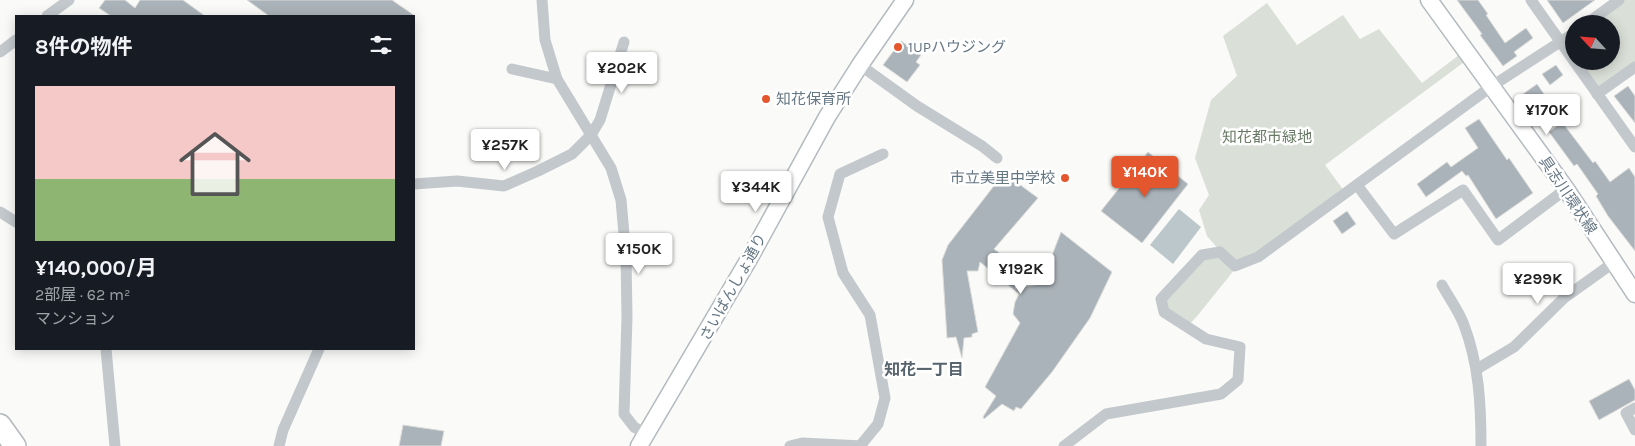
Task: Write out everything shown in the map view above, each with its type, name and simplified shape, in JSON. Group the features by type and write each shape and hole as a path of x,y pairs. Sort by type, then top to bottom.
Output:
{"highway":[{"path":"0,425 15,446"}],"main road":[{"name":"さいばんしょ通り","path":"643,440 750,259 827,117 905,0"},
{"name":"具志川環状線","path":"1428,0 1566,189 1635,294"}],"street":[{"path":"48,15 69,0"},
{"path":"542,0 545,40 557,79 611,168 621,200 626,257 627,317 624,414 643,440"},
{"path":"1531,0 1565,48"},
{"path":"1598,15 1619,0"},
{"path":"1064,446 1106,414 1221,394 1238,380 1240,347 1206,339 1164,312 1160,299 1202,255 1220,252 1235,266 1258,257 1492,86 1565,39"},
{"path":"0,52 15,41"},
{"path":"415,184 457,181 504,186 538,172 572,154 591,135 600,120 624,42"},
{"path":"860,65 917,106 982,146 997,158"},
{"path":"1597,94 1635,67"},
{"path":"512,70 557,79"},
{"path":"1580,70 1634,142"},
{"path":"790,446 802,443 861,446 878,424 885,398 870,315 843,272 828,217 840,174 883,154"},
{"path":"1357,185 1394,234 1463,190 1498,240 1566,189"},
{"path":"0,212 15,221"},
{"path":"1477,369 1514,347 1564,298 1613,263"},
{"path":"1442,285 1464,324 1477,369 1481,420 1480,446"},
{"path":"106,350 115,446"},
{"path":"279,446 283,430 319,350"},
{"path":"1635,408 1626,413 1635,430"}],"green space":[{"path":"1619,0 1635,0 1635,67 1597,94 1580,70 1620,70 1620,15 1598,15"},
{"name":"知花都市緑地","path":"1267,3 1297,45 1343,15 1360,39 1379,29 1422,83 1467,49 1471,57 1325,165 1345,192 1239,264 1187,327 1164,312 1161,299 1202,255 1221,252 1207,236 1199,210 1209,195 1195,158 1211,100 1237,76 1223,36"}],"shaded area":[{"path":"1179,209 1201,227 1173,264 1150,245"}],"building":[{"path":"105,0 125,0 135,8 140,0 183,0 204,15 110,15 99,8"},
{"path":"247,0 392,0 414,15 268,15"},
{"path":"1457,0 1478,0 1505,43 1526,28 1533,38 1514,52 1517,56 1503,66"},
{"path":"1547,0 1595,0 1574,15 1565,15 1565,22 1563,23"},
{"path":"901,41 921,55 916,62 920,65 907,82 883,65"},
{"path":"1556,65 1563,75 1550,85 1542,74"},
{"path":"1537,84 1544,94 1530,104 1523,94"},
{"path":"1628,86 1635,96 1635,123 1614,96"},
{"path":"1479,119 1507,160 1509,158 1533,193 1496,219 1468,175 1466,176 1462,171 1426,197 1417,184 1447,162 1451,167 1478,148 1465,128"},
{"path":"1562,122 1610,182 1629,168 1635,177 1635,251 1608,216 1596,196 1598,194 1577,164 1574,166 1549,132"},
{"path":"1148,152 1188,184 1142,243 1101,211"},
{"path":"1004,173 1038,198 994,249 1025,272 1015,288 1041,284 1061,232 1112,272 1090,318 1052,372 1021,409 1016,407 1014,411 1002,404 984,419 983,417 996,396 985,387 1020,323 1013,314 1015,302 1019,294 980,262 978,271 967,271 978,332 972,334 972,337 964,338 962,358 956,337 947,338 942,260 948,245"},
{"path":"1347,211 1356,224 1342,234 1333,221"},
{"path":"1629,379 1635,390 1635,400 1599,420 1589,401"},
{"path":"403,425 444,431 441,446 399,446"}],"place":[{"name":"1UPハウジング","path":"898,47"},
{"name":"知花保育所","path":"766,99"},
{"name":"市立美里中学校","path":"1065,178"}],"district":[{"name":"知花一丁目","path":"924,369"}]}
